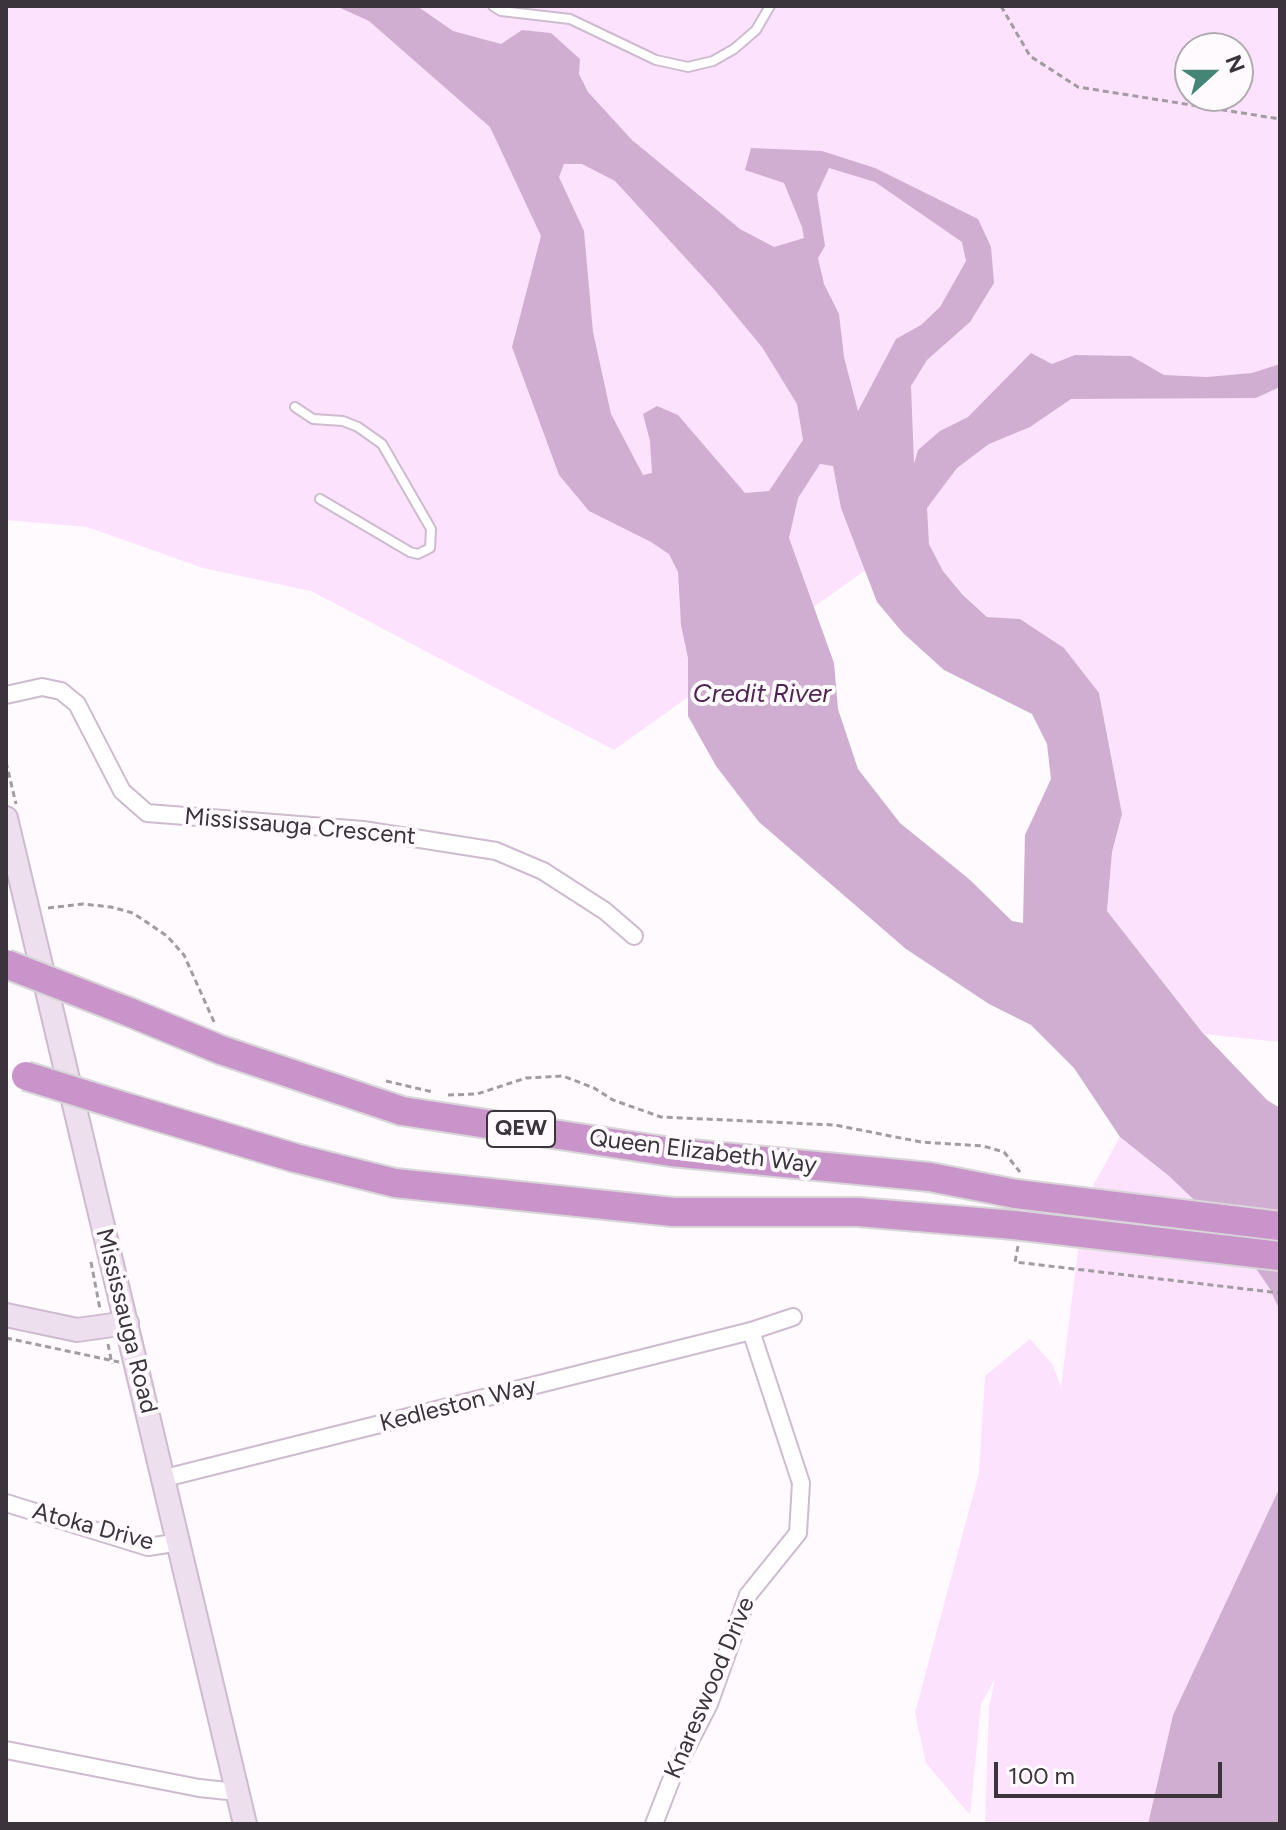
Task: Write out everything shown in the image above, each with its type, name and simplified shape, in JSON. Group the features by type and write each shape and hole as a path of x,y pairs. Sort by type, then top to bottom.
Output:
{"highway":[{"name":"Queen Elizabeth Way","path":"6,964 221,1050 402,1111 671,1152 1020,1187 1280,1226"},
{"name":"Queen Elizabeth Way","path":"16,1072 295,1158 395,1183 673,1212 858,1212 1280,1256"}],"main road":[{"name":"Mississauga Road","path":"6,818 245,1824"},
{"path":"6,1315 77,1330 127,1323"}],"street":[{"name":"Mississauga Crescent","path":"6,695 42,687 61,691 77,704 122,791 147,813 363,830 496,851 543,871 605,911 634,936"},
{"path":"751,1331 793,1317"},
{"name":"Kedleston Way","path":"165,1478 751,1331"},
{"name":"Knareswood Drive","path":"654,1824 675,1770 709,1704 748,1595 798,1533 801,1483 751,1331"},
{"name":"Atoka Drive","path":"6,1503 148,1547 180,1542"},
{"path":"6,1750 199,1788 237,1792"}],"lane":[{"path":"493,6 515,13 570,19 656,60 688,67 713,61 734,49 756,30 770,6"},
{"path":"295,407 313,419 343,421 358,427 382,444 431,529 430,548 418,554 410,552 320,499"}],"path":[{"path":"1001,6 1030,56 1078,87 1280,119"},
{"path":"28,911 83,904 133,913 167,936 184,955 216,1027"},
{"path":"384,1081 445,1095 477,1094 526,1078 563,1076 594,1088 613,1100 661,1117 835,1125 921,1142 983,1146 1004,1152 1018,1165 1020,1187"},
{"path":"1017,1229 1015,1262 1280,1293"},
{"path":"6,1338 115,1363 110,1354"}],"shaded area":[{"path":"6,6 1280,6 1280,370 1209,397 1256,398 1280,387 1280,1042 1204,1034 1107,911 1112,852 1122,814 1099,693 1020,619 987,617 964,595 943,571 929,544 927,526 614,750 311,591 203,568 87,527 6,520"},
{"path":"1120,1137 1169,1176 1237,1241 1270,1289 1280,1311 1280,1487 1173,1715 1148,1824 985,1824 989,1707 995,1679 981,1704 970,1815 926,1763 915,1713 979,1473 985,1376 1030,1339 1053,1365 1061,1387 1084,1202"}],"water":[{"name":"Credit River","path":"336,6 417,6 453,31 501,44 522,30 551,33 580,59 579,74 588,92 632,140 740,229 774,247 804,238 802,227 784,183 745,170 751,148 822,151 875,168 978,219 991,247 994,283 970,322 927,360 911,386 914,464 918,450 940,431 968,417 1031,353 1052,364 1075,355 1131,356 1164,375 1207,377 1252,373 1280,364 1280,387 1256,398 1071,399 1030,427 989,444 957,468 927,508 929,544 943,571 963,595 987,617 1020,619 1064,648 1099,693 1122,814 1112,852 1107,911 1202,1032 1267,1100 1280,1108 1280,1311 1270,1289 1237,1241 1169,1176 1120,1137 1074,1068 1031,1025 989,1004 906,949 759,822 716,766 688,716 688,658 681,625 678,572 669,554 589,511 559,475 512,347 541,236 490,127 369,21","holes":["564,164 582,164 615,181 713,288 762,347 797,404 803,440 769,491 745,493 678,415 657,406 643,414 650,441 652,473 643,475 611,414 593,332 584,231 559,177","829,168 875,182 962,242 966,261 940,307 921,325 896,339 858,411 844,357 839,314 824,284 818,258 825,246 817,194","820,464 833,466 841,508 877,602 903,633 944,670 1032,714 1047,744 1051,779 1025,835 1023,923 1012,921 969,879 900,823 858,769 838,709 834,663 789,538 798,498"]},
{"path":"1280,1487 1280,1824 1148,1824 1173,1715"}]}
